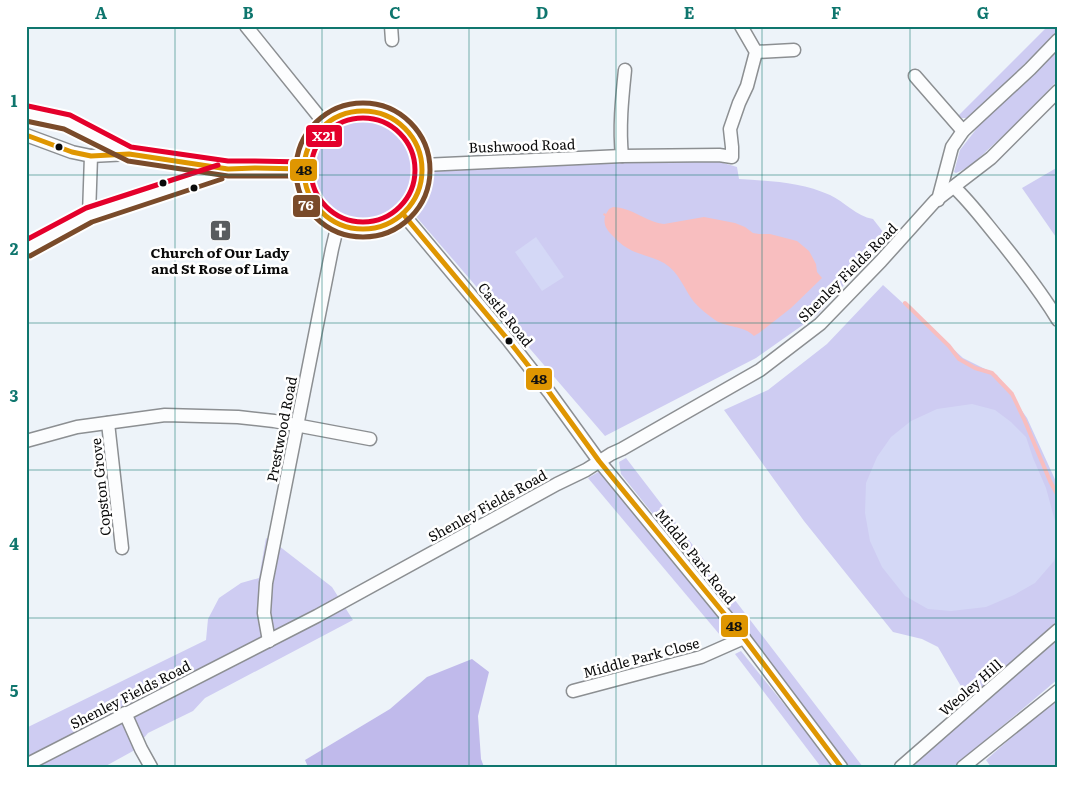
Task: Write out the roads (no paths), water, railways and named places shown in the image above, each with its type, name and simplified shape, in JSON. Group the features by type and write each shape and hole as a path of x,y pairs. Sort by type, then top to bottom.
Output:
{"street":[{"path":"246,26 325,124"},
{"path":"391,26 392,40"},
{"path":"741,26 756,52 794,50"},
{"name":"Shenley Fields Road","path":"26,765 124,713 317,616 557,484 586,470 767,364 820,324 923,216 928,214 939,199 952,147 963,131 1030,69 1058,40"},
{"name":"Bushwood Road","path":"423,165 622,156 720,155 732,157 730,128 739,103 748,86 756,52"},
{"path":"622,156 620,126 625,70"},
{"path":"915,76 963,131"},
{"name":"Shenley Fields Road","path":"939,199 991,158 1058,91"},
{"path":"357,110 381,113 392,117 402,124 413,137 421,153 423,165 422,180 418,194 403,214 388,224 376,228 357,229 338,224 317,207 305,182 305,158 315,135 325,124 346,113 357,110"},
{"path":"26,113 67,122 129,154"},
{"path":"26,135 72,152 90,156 129,154 228,169 304,169"},
{"path":"89,215 90,156"},
{"path":"26,249 89,215 228,169"},
{"path":"954,187 1018,262 1058,320"},
{"name":"Castle Road","path":"403,214 509,341 549,392 599,462"},
{"name":"Prestwood Road","path":"269,640 264,613 266,583 338,224"},
{"path":"26,441 77,426 165,415 238,416 370,438"},
{"name":"Copston Grove","path":"108,422 122,548"},
{"name":"Middle Park Road","path":"599,462 744,638 841,767"},
{"name":"Weoley Hill","path":"902,767 1058,630"},
{"name":"Middle Park Close","path":"573,691 701,657 744,638"},
{"path":"963,767 1058,691"},
{"path":"124,713 151,767"}],"waterway":[{"path":"905,303 949,346 959,359 975,368 992,373 1012,394 1058,496"}],"place":[{"name":"Church of Our Lady and St Rose of Lima","path":"220,230"}]}
